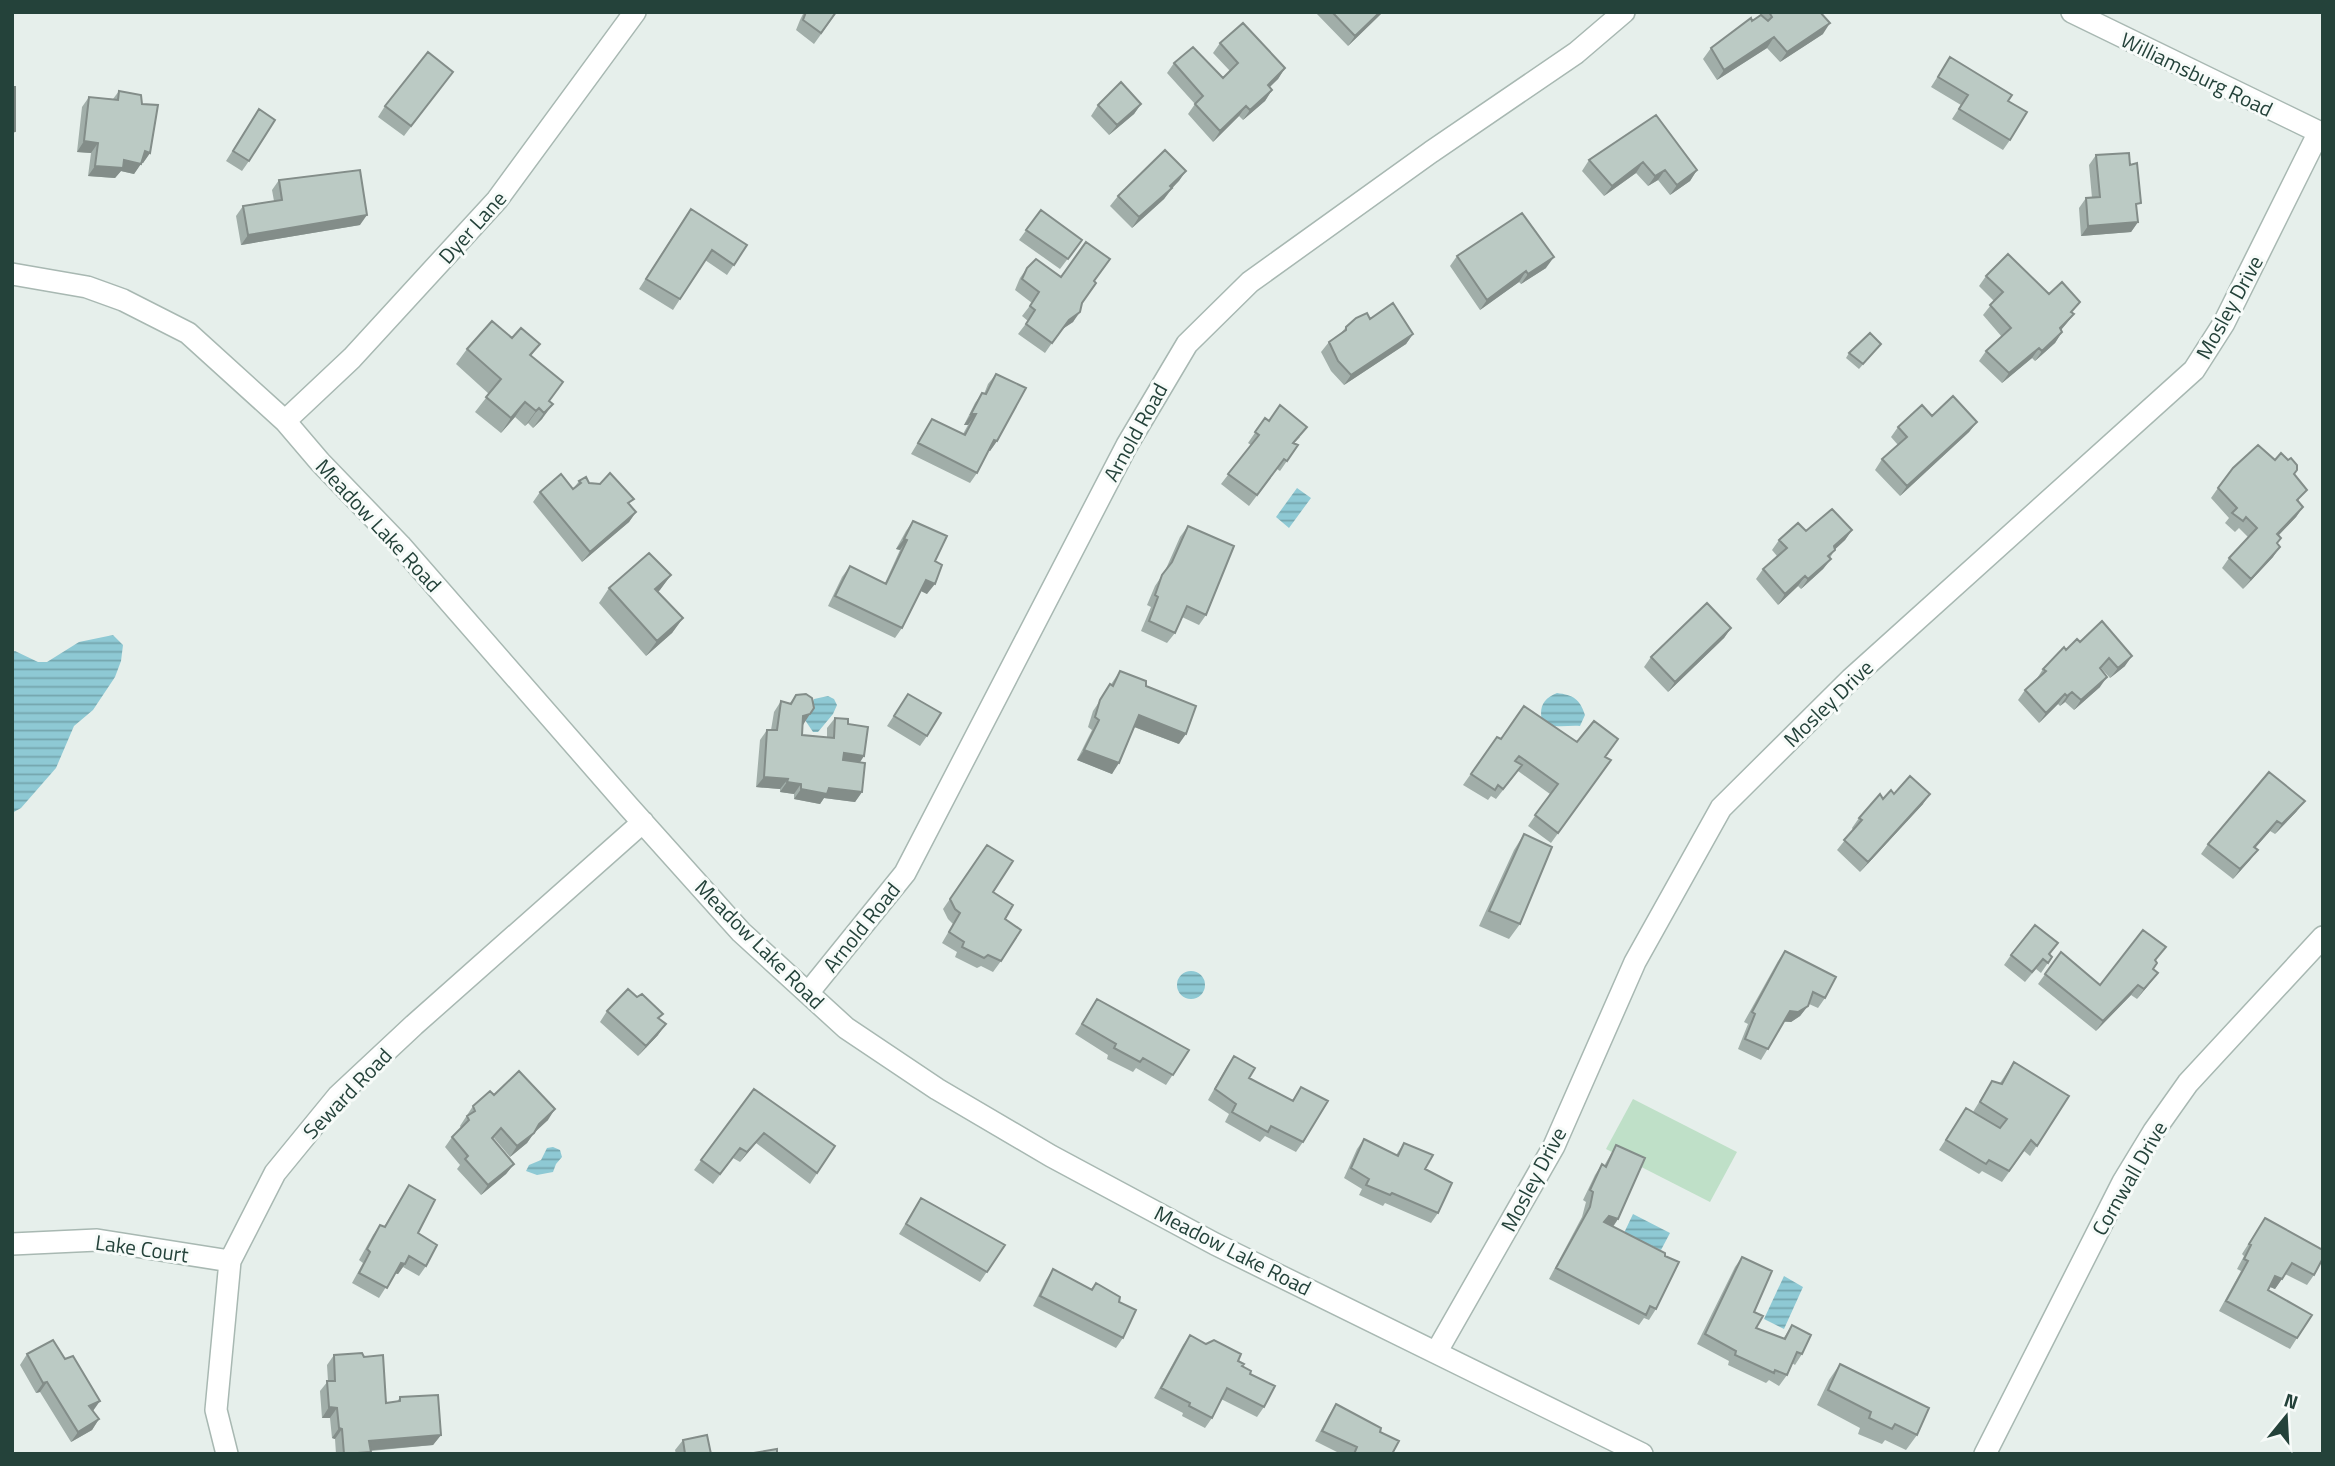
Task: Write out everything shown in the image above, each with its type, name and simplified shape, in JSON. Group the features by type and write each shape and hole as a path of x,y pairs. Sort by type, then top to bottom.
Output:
{"street":[{"name":"Dyer Lane","path":"285,421 352,358 497,200 635,12"},
{"name":"Arnold Road","path":"808,993 905,873 1126,445 1187,344 1250,282 1431,152 1576,53 1624,12"},
{"name":"Williamsburg Road","path":"2072,12 2321,133"},
{"name":"Mosley Drive","path":"1437,1351 1554,1146 1634,962 1721,808 1851,679 2194,370 2224,323 2321,133"},
{"name":"Meadow Lake Road","path":"12,274 87,287 123,300 188,333 285,421 320,462 400,545 741,932 846,1028 937,1089 1051,1156 1215,1244 1643,1454"},
{"name":"Seward Road","path":"227,1454 216,1410 230,1261 275,1173 338,1096 643,822"},
{"name":"Cornwall Drive","path":"1985,1454 2123,1182 2154,1131 2188,1083 2323,937"},
{"name":"Lake Court","path":"12,1244 97,1240 230,1261"}],"green space":[{"path":"1633,1099 1737,1152 1710,1202 1606,1149"}],"water":[{"path":"1297,488 1311,498 1289,528 1276,517"},
{"path":"113,635 123,645 115,677 93,710 74,726 56,768 21,808 12,813 12,652 38,662 47,662 79,642"},
{"path":"1557,693 1572,697 1581,705 1585,715 1580,726 1555,726 1542,722 1543,704"},
{"path":"828,696 834,699 837,705 818,732 813,732 805,720 814,699"},
{"path":"1191,971 1201,975 1205,985 1201,995 1191,999 1181,995 1177,985 1181,975"},
{"path":"547,1148 560,1150 562,1157 553,1172 537,1175 526,1171 529,1165 541,1160"},
{"path":"1633,1214 1670,1233 1661,1250 1624,1233"},
{"path":"1784,1276 1803,1287 1784,1329 1764,1319"}],"building":[{"path":"806,12 836,12 821,33 803,20"},
{"path":"1332,12 1380,12 1355,36"},
{"path":"1769,12 1820,12 1830,23 1787,52 1774,37 1724,70 1711,48 1751,18 1752,21 1761,15 1768,21 1772,17"},
{"path":"1243,23 1285,68 1268,85 1272,90 1250,110 1246,106 1220,131 1195,104 1203,96 1174,63 1193,47 1223,78 1238,63 1220,43"},
{"path":"428,52 453,72 411,126 385,106"},
{"path":"1950,57 2012,95 2008,101 2027,112 2010,140 1959,109 1968,95 1938,77"},
{"path":"1121,82 1141,104 1117,125 1098,105"},
{"path":"12,87 15,87 15,131 12,132"},
{"path":"119,91 141,95 142,104 158,105 150,153 145,151 141,164 124,160 123,168 95,166 98,143 84,141 89,97 118,100"},
{"path":"259,109 275,120 249,161 233,151"},
{"path":"1656,115 1697,170 1677,185 1665,170 1655,176 1643,162 1612,186 1589,160"},
{"path":"1165,150 1186,171 1170,186 1172,188 1139,217 1118,196"},
{"path":"2129,153 2130,165 2137,163 2141,203 2136,204 2138,222 2088,226 2086,198 2100,197 2096,155"},
{"path":"360,170 367,215 248,235 243,206 282,200 279,180"},
{"path":"691,209 747,245 734,265 712,250 680,299 646,279"},
{"path":"1041,210 1082,240 1068,259 1026,230"},
{"path":"1522,213 1554,257 1528,274 1526,271 1487,300 1457,256"},
{"path":"1086,242 1110,259 1094,281 1096,283 1082,303 1080,312 1069,320 1052,343 1026,324 1035,310 1030,306 1039,292 1022,279 1027,268 1036,259 1061,277"},
{"path":"2008,254 2049,294 2062,282 2080,302 2071,312 2074,314 2060,328 2062,332 2042,351 2039,348 2009,373 1986,351 2011,328 1990,305 2003,292 1986,276"},
{"path":"1393,303 1413,334 1351,375 1338,361 1329,342 1346,330 1356,318 1367,313 1370,319"},
{"path":"492,321 512,338 521,328 540,344 530,355 563,382 549,401 553,404 544,413 539,408 536,411 525,402 511,418 486,397 501,379 467,349"},
{"path":"1870,333 1881,344 1863,364 1849,353"},
{"path":"996,374 1026,388 977,473 918,443 932,419 965,435 976,414 971,414 982,393 986,394"},
{"path":"1953,396 1977,422 1907,486 1882,459 1907,437 1898,427 1922,405 1932,416"},
{"path":"1280,405 1307,427 1293,443 1298,445 1287,461 1284,459 1257,495 1228,474 1259,435 1255,432 1265,418 1269,421"},
{"path":"2258,445 2275,460 2281,453 2288,460 2291,458 2297,465 2294,474 2307,490 2297,500 2303,507 2277,534 2281,538 2277,543 2280,547 2251,579 2229,558 2257,528 2246,517 2243,521 2232,513 2237,508 2218,488 2233,468"},
{"path":"610,473 634,499 628,503 636,512 590,552 540,492 561,474 573,489 586,477 589,483 600,484"},
{"path":"1832,509 1852,530 1834,546 1835,550 1828,556 1831,559 1808,579 1805,576 1785,594 1763,569 1787,548 1779,540 1798,523 1806,531"},
{"path":"913,521 947,536 935,561 942,565 935,584 926,580 902,628 835,596 850,566 886,584"},
{"path":"1188,526 1234,546 1206,615 1187,606 1175,633 1149,621 1158,597 1155,595 1162,575 1172,562"},
{"path":"649,553 671,575 655,589 683,618 657,641 609,588"},
{"path":"1707,603 1731,628 1675,682 1651,657"},
{"path":"2102,621 2132,656 2118,668 2109,658 2100,668 2107,677 2081,700 2072,692 2067,696 2065,694 2046,713 2025,690 2046,671 2043,669 2064,647 2066,650 2077,639 2080,642"},
{"path":"1120,671 1146,681 1146,686 1196,706 1186,734 1139,715 1119,763 1084,750 1099,720 1095,717 1100,700 1110,684 1113,686"},
{"path":"806,694 812,698 814,708 810,714 803,716 802,735 834,738 835,718 848,719 848,724 868,727 864,756 844,753 843,760 865,763 862,792 829,788 827,794 801,789 801,784 787,782 788,779 764,777 767,730 777,730 781,701 791,704 796,695"},
{"path":"908,694 941,713 927,736 894,716"},
{"path":"1524,706 1577,742 1594,721 1618,739 1605,757 1611,760 1558,833 1535,815 1558,784 1519,756 1515,761 1522,765 1503,789 1498,785 1495,790 1471,774 1497,737 1501,739"},
{"path":"2269,772 2305,801 2282,824 2277,821 2254,847 2258,850 2240,869 2208,844"},
{"path":"1910,776 1930,794 1868,862 1844,840 1880,794 1883,799 1891,790 1894,794"},
{"path":"1524,834 1552,847 1520,924 1489,911"},
{"path":"987,845 1013,861 993,892 1013,905 1005,919 1021,930 1001,961 988,955 984,958 962,947 964,942 949,932 960,913 950,899"},
{"path":"2035,925 2058,943 2049,954 2052,957 2048,963 2043,959 2032,972 2011,955"},
{"path":"2143,930 2166,947 2155,960 2157,963 2153,969 2158,973 2144,989 2138,985 2103,1021 2045,974 2061,952 2100,985"},
{"path":"1785,951 1836,977 1825,998 1813,992 1808,1006 1798,1012 1790,1011 1768,1049 1745,1039 1755,1014 1752,1012"},
{"path":"628,989 637,997 642,994 663,1014 658,1018 666,1024 646,1046 607,1011"},
{"path":"1097,999 1189,1050 1173,1075 1143,1058 1140,1062 1114,1048 1116,1044 1082,1024"},
{"path":"1234,1056 1255,1068 1249,1078 1293,1101 1301,1087 1328,1101 1303,1142 1271,1126 1268,1132 1232,1112 1236,1104 1215,1089"},
{"path":"2014,1062 2069,1096 2037,1146 2031,1140 2009,1171 1989,1160 1986,1164 1946,1140 1966,1108 2000,1128 2007,1119 1980,1102 1992,1081 2002,1084"},
{"path":"519,1071 555,1109 539,1124 534,1133 517,1146 501,1128 492,1138 514,1164 488,1185 465,1159 468,1156 452,1137 469,1120 467,1116 475,1111 473,1106 490,1091 494,1095"},
{"path":"754,1089 835,1146 817,1173 764,1133 747,1152 740,1148 720,1174 701,1160"},
{"path":"1364,1139 1398,1156 1404,1143 1433,1155 1425,1169 1452,1183 1438,1213 1366,1185 1369,1179 1351,1168"},
{"path":"1616,1145 1645,1158 1618,1219 1609,1216 1604,1222 1679,1262 1656,1309 1650,1306 1646,1315 1556,1268 1590,1207 1593,1192 1590,1190 1602,1164 1606,1167"},
{"path":"409,1185 435,1200 418,1233 437,1245 426,1266 409,1256 405,1264 401,1263 387,1288 359,1273 370,1252 367,1249 380,1225 385,1227"},
{"path":"921,1198 1005,1245 987,1272 906,1224"},
{"path":"2265,1218 2323,1250 2323,1258 2314,1275 2292,1263 2282,1279 2275,1276 2268,1290 2312,1315 2297,1338 2226,1301 2248,1261 2244,1259 2251,1245 2249,1244"},
{"path":"1742,1257 1772,1271 1754,1312 1763,1316 1756,1328 1785,1339 1792,1325 1811,1335 1802,1354 1797,1352 1787,1375 1775,1370 1774,1373 1735,1355 1736,1351 1705,1334"},
{"path":"1053,1269 1092,1290 1096,1283 1120,1297 1119,1302 1136,1310 1123,1338 1040,1296"},
{"path":"1190,1335 1206,1344 1214,1340 1241,1354 1238,1361 1251,1371 1250,1374 1275,1386 1264,1407 1227,1388 1212,1418 1161,1388"},
{"path":"53,1340 65,1359 73,1356 100,1401 89,1406 99,1419 78,1432 47,1382 43,1383 27,1354"},
{"path":"362,1353 364,1357 383,1355 386,1403 400,1401 400,1397 438,1395 441,1435 369,1441 371,1452 344,1454 337,1408 329,1407 327,1381 335,1381 334,1355"},
{"path":"1840,1364 1929,1408 1917,1435 1895,1424 1892,1429 1869,1418 1871,1412 1828,1390"},
{"path":"1336,1404 1399,1441 1392,1454 1354,1454 1357,1447 1322,1431"},
{"path":"707,1435 711,1454 685,1454 683,1440"},
{"path":"777,1449 777,1454 753,1454 753,1453"}]}
